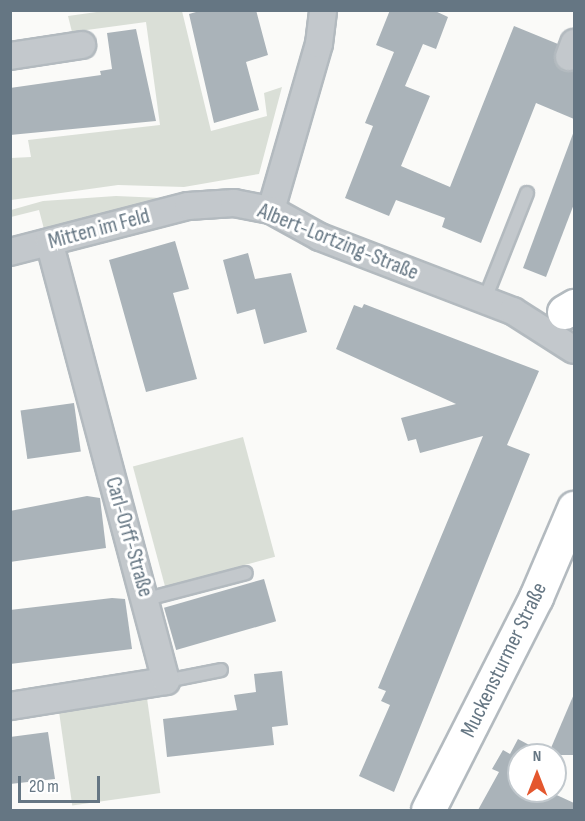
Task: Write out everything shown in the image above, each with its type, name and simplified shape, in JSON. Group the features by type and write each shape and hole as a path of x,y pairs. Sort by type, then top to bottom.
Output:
{"main road":[{"name":"Muckensturmer Straße","path":"428,810 536,597 574,508"}],"street":[{"path":"271,210 319,44 323,10"},
{"path":"10,56 82,45"},
{"name":"Albert-Lortzing-Straße","path":"188,206 234,203 271,210 320,237 513,311 574,350"},
{"name":"Mitten im Feld","path":"10,252 188,206"},
{"name":"Carl-Orff-Straße","path":"49,242 147,599 166,681"},
{"name":"Albert-Lortzing-Straße","path":"513,311 571,312"},
{"path":"10,706 166,681"}],"lane":[{"path":"485,299 527,193"},
{"path":"147,599 246,573"},
{"path":"166,681 221,670"}],"shaded area":[{"path":"104,11 182,11 211,131 267,116 264,93 282,87 259,174 184,187 118,185 11,200 11,158 31,157 28,140 160,125 146,22 72,32 68,16"},
{"path":"116,196 162,198 44,229 39,210 11,217 11,210 43,201"},
{"path":"243,437 275,557 165,586 133,467"},
{"path":"147,698 160,793 72,805 59,710"}],"building":[{"path":"203,10 256,10 268,55 246,62 259,110 214,123 189,14"},
{"path":"390,10 433,10 448,17 436,49 423,44 405,86 430,96 401,166 450,187 514,26 558,44 557,66 574,71 574,119 536,103 481,243 442,227 445,218 396,200 389,216 345,198 373,126 365,123 394,52 376,45"},
{"path":"136,29 156,121 10,135 10,88 101,75 100,71 112,69 107,33"},
{"path":"574,131 574,204 546,277 523,268"},
{"path":"175,241 189,289 173,293 197,379 146,392 109,260"},
{"path":"248,253 255,279 291,273 307,332 264,344 255,309 237,314 223,260"},
{"path":"364,304 539,371 507,445 530,454 394,792 359,776 390,705 381,701 386,691 378,688 483,436 420,453 416,439 408,441 401,418 456,404 336,349 354,305 362,308"},
{"path":"74,403 81,452 27,459 21,411"},
{"path":"87,496 100,498 106,548 10,562 10,511"},
{"path":"264,579 276,621 176,650 164,608"},
{"path":"112,598 125,599 132,649 10,664 10,610"},
{"path":"282,671 288,725 272,727 274,745 167,757 163,719 237,710 234,695 256,692 254,674"},
{"path":"574,694 574,755 567,755 567,743 553,743"},
{"path":"48,732 55,779 10,784 10,737"},
{"path":"503,750 507,752 507,803 567,803 567,800 574,803 574,810 478,810 499,772 492,769"}]}
